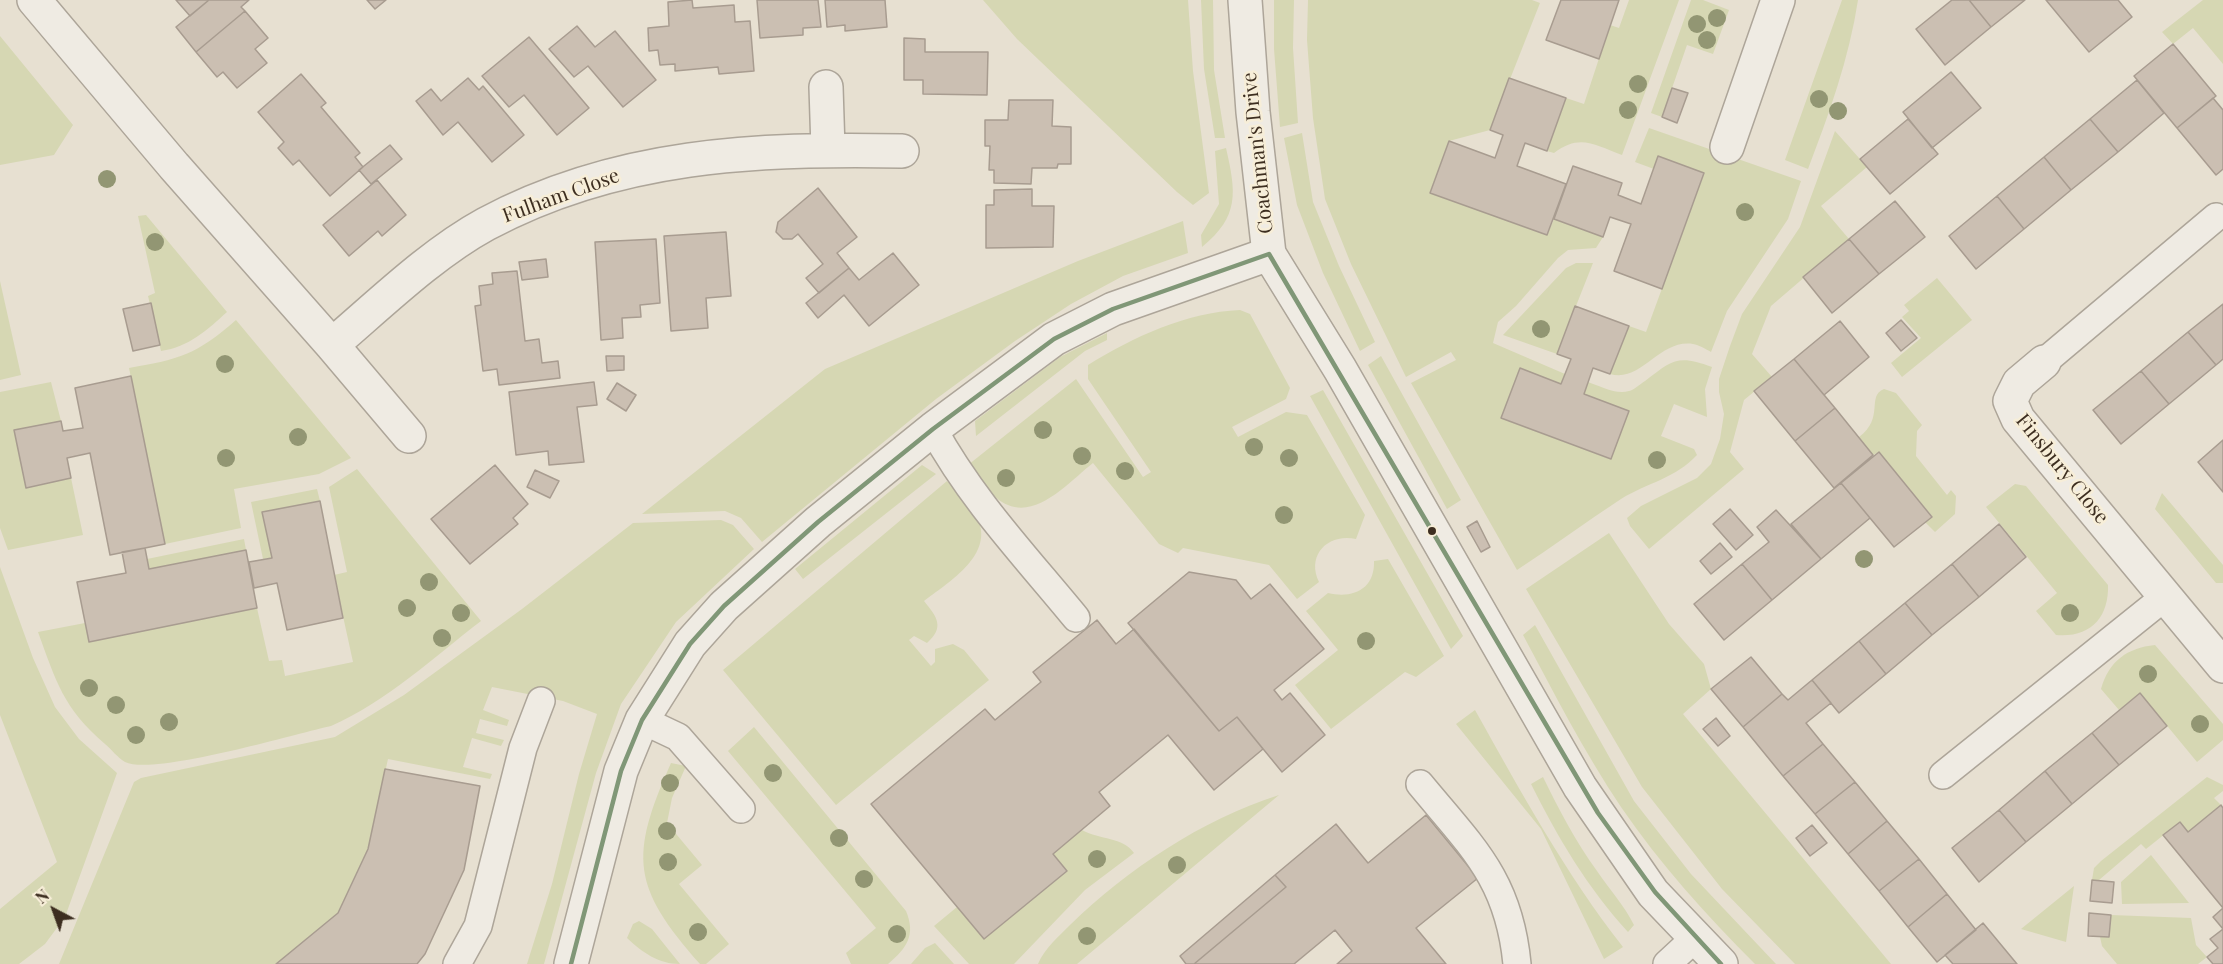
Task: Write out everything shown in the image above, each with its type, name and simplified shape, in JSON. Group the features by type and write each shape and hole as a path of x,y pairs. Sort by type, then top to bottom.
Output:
{"street":[{"path":"34,0 174,166 409,436"},
{"name":"Coachman's Drive","path":"1245,0 1252,112 1269,254 1335,361 1580,787 1653,893 1694,939 1721,964"},
{"path":"1727,147 1778,0"},
{"path":"826,87 828,149"},
{"name":"Fulham Close","path":"332,345 439,256 484,225 532,202 587,182 657,164 737,153 828,149 902,151"},
{"path":"574,952 621,771 642,720 690,644 724,606 818,522 933,429 1054,339 1113,309 1269,254"},
{"name":"Finsbury Close","path":"2044,362 2019,383 2010,401 2018,419 2223,666"}],"lane":[{"name":"Finsbury Close","path":"2044,362 2216,217"},
{"path":"933,429 954,467 975,496 1076,618"},
{"path":"1943,775 2166,596"},
{"path":"457,964 478,926 523,748 541,701"},
{"path":"642,720 678,737 741,809"},
{"path":"1420,784 1490,868 1507,906 1516,964"},
{"path":"1667,964 1694,939"}],"green space":[{"path":"983,0 1188,0 1193,71 1209,193 1193,205 1177,192 1017,39"},
{"path":"1201,0 1213,0 1214,70 1225,138 1215,138 1204,69"},
{"path":"1274,0 1294,0 1293,48 1298,123 1280,127 1274,49"},
{"path":"1308,0 1532,0 1540,3 1490,130 1449,141 1430,192 1547,235 1554,219 1603,237 1596,248 1568,250 1558,258 1516,306 1498,322 1493,343 1565,374 1561,384 1501,418 1610,459 1628,411 1584,394 1588,382 1608,390 1624,392 1633,389 1676,361 1691,361 1712,367 1705,389 1707,417 1674,404 1661,436 1694,449 1697,455 1671,475 1621,499 1517,570 1411,383 1456,360 1451,352 1406,377 1351,264 1325,199 1313,118 1307,40"},
{"path":"1629,0 1679,0 1622,155 1580,142 1572,143 1554,153 1547,151 1566,98 1584,104 1610,25 1619,28"},
{"path":"1691,0 1703,0 1729,10 1713,54 1687,45 1662,117 1651,113"},
{"path":"1842,0 1858,0 1854,22 1838,86 1808,169 1785,160"},
{"path":"2203,0 2223,0 2223,64 2193,28 2173,44 2162,32"},
{"path":"0,36 73,125 54,155 0,165"},
{"path":"1649,128 1801,181 1788,219 1727,311 1711,352 1693,344 1681,344 1670,348 1632,372 1621,375 1610,374 1629,326 1646,332 1704,174 1658,157 1654,169 1635,162"},
{"path":"1835,131 1867,167 1821,206 1849,239 1771,306 1752,354 1772,377 1744,400 1730,452 1744,469 1649,549 1630,526 1627,518 1641,506 1697,478 1711,464 1720,439 1724,414 1719,392 1719,379 1730,346 1742,314 1800,227"},
{"path":"1302,133 1313,202 1339,266 1375,342 1360,351 1323,273 1297,205 1284,138"},
{"path":"1226,148 1232,178 1232,202 1223,225 1202,247 1201,235 1219,204 1215,151"},
{"path":"146,215 227,312 189,342 161,351 148,296 155,293 138,216"},
{"path":"1183,221 1188,253 1123,276 1071,304 1015,341 936,399 762,542 741,518 725,511 642,514 825,369 1078,261"},
{"path":"1576,263 1593,263 1557,354 1503,335 1566,268"},
{"path":"1937,278 1972,320 1902,377 1891,363 1921,338 1902,317 1909,311 1904,305"},
{"path":"0,281 21,375 0,380"},
{"path":"1240,310 1250,314 1290,388 1286,399 1232,427 1238,437 1286,412 1307,415 1365,515 1356,539 1337,539 1322,548 1315,563 1319,582 1297,599 1269,565 1183,548 1178,553 1159,544 1093,463 1043,502 1020,508 1008,505 997,498 968,465 1076,379 1143,477 1151,472 1088,379 1088,365 1123,345 1180,321"},
{"path":"236,320 351,458 319,474 234,489 241,528 165,544 129,368 162,362 187,354 210,341"},
{"path":"1107,333 1107,340 1085,351 976,436 975,421 1060,357"},
{"path":"1381,356 1461,500 1447,509 1368,365"},
{"path":"51,382 61,421 14,430 27,488 71,478 83,535 8,550 0,528 0,392"},
{"path":"1884,389 1896,393 1922,425 1917,431 1916,456 1947,495 1951,490 1956,496 1955,514 1935,532 1925,522 1932,516 1879,452 1873,455 1859,437 1867,430 1874,415 1876,397"},
{"path":"1323,390 1463,636 1451,649 1310,396"},
{"path":"922,465 936,474 803,579 795,569"},
{"path":"357,469 481,621 390,692 331,726 193,759 141,765 125,762 120,758 91,731 70,706 62,693 38,632 85,623 89,642 257,608 269,661 282,660 285,676 353,662 334,575 347,572 329,487"},
{"path":"947,481 969,506 979,522 981,535 979,547 965,568 924,601 937,622 933,637 927,643 914,636 909,640 931,666 935,662 935,649 953,644 964,650 989,680 836,805 723,670"},
{"path":"2015,484 2026,486 2108,585 2105,607 2101,616 2088,629 2079,633 2056,635 2036,611 2057,593 1986,507"},
{"path":"317,489 320,501 263,512 272,558 263,559 251,502"},
{"path":"2162,493 2223,565 2223,583 2216,583 2155,509"},
{"path":"721,520 733,525 754,549 676,622 621,704 596,773 544,964 527,964 552,884 579,774 597,714 563,701 492,687 483,710 509,720 507,726 480,719 476,733 504,740 501,746 472,738 463,767 492,774 490,779 388,759 368,849 338,913 277,964 59,964 134,782 141,778 335,737 404,695 522,609 633,523"},
{"path":"1609,533 1669,624 1704,664 1711,689 1683,714 1891,964 1795,964 1722,889 1642,787 1526,589"},
{"path":"244,539 246,550 149,569 147,559"},
{"path":"1388,559 1444,656 1416,677 1405,672 1331,729 1295,685 1338,650 1306,611 1328,593 1346,594 1361,590 1371,579 1374,561"},
{"path":"0,567 33,658 55,707 79,739 117,773 65,917 45,944 19,964 0,964 0,909 57,862 0,715"},
{"path":"1535,625 1634,801 1691,874 1776,964 1755,964 1684,888 1621,807 1582,744 1523,635"},
{"path":"2155,645 2223,724 2223,740 2197,762 2140,693 2119,710 2101,689 2104,679 2120,658 2136,649"},
{"path":"1475,710 1563,861 1623,947 1604,959 1541,829 1456,724"},
{"path":"754,727 906,911 910,927 908,941 888,964 851,964 846,953 876,928 728,751"},
{"path":"671,763 686,766 672,798 667,823 702,865 679,884 729,944 706,964 700,964 661,913 650,891 644,870 644,848 648,823"},
{"path":"1543,777 1582,849 1634,925 1628,932 1586,880 1552,824 1531,784"},
{"path":"2207,777 2223,785 2223,791 2214,798 2221,805 2188,832 2180,822 2146,849 2141,844 2099,880 2092,880 2094,868 2101,861"},
{"path":"1279,795 1077,964 1038,964 1057,938 1092,904 1141,866 1194,832 1250,805"},
{"path":"1082,830 1124,844 1134,853 1085,890 1014,964 969,964 934,926 957,907 984,939 1067,871 1053,854"},
{"path":"2151,855 2189,903 2122,904 2121,882"},
{"path":"2074,886 2066,942 2021,929"},
{"path":"2111,915 2191,918 2196,945 2207,957 2198,964 2117,964 2102,946 2100,937 2109,937"},
{"path":"639,921 652,929 680,964 652,957 627,938 633,924"},
{"path":"935,943 954,964 911,964 925,948"}],"building":[{"path":"176,0 209,0 190,16"},
{"path":"209,0 249,0 241,7 245,11 196,52 176,27"},
{"path":"367,0 386,0 375,9"},
{"path":"692,0 693,8 734,5 735,22 750,21 754,71 719,74 718,67 675,71 675,64 660,65 658,50 649,51 648,28 669,26 668,2"},
{"path":"757,0 818,0 821,27 803,28 803,35 760,38"},
{"path":"825,0 885,0 887,27 845,31 845,25 827,27"},
{"path":"1561,0 1619,0 1599,59 1546,40"},
{"path":"1952,0 1969,0 1991,27 1945,65 1916,29"},
{"path":"1969,0 2025,0 1991,27"},
{"path":"2046,0 2118,0 2132,17 2089,52"},
{"path":"245,11 268,38 255,49 267,63 237,88 223,72 217,77 196,52"},
{"path":"577,26 595,47 615,31 656,80 623,107 588,66 574,77 549,49"},
{"path":"529,37 589,108 557,135 524,95 509,107 482,76"},
{"path":"904,38 925,39 925,52 988,52 987,95 923,94 923,80 904,80"},
{"path":"2173,44 2216,96 2177,128 2134,76"},
{"path":"1951,72 1981,108 1932,148 1903,112"},
{"path":"301,74 326,103 321,107 360,153 355,157 363,167 330,196 299,160 293,165 278,148 284,142 258,112"},
{"path":"468,78 479,90 483,86 524,135 492,162 458,122 443,135 416,101 431,89 441,101"},
{"path":"1509,78 1566,98 1547,151 1525,143 1517,166 1566,184 1547,235 1430,193 1449,141 1495,158 1503,135 1490,130"},
{"path":"2137,80 2164,113 2118,152 2090,119"},
{"path":"1672,88 1688,93 1677,123 1662,117"},
{"path":"2213,98 2223,110 2223,169 2216,175 2177,128"},
{"path":"1009,100 1053,100 1052,126 1071,127 1071,164 1058,164 1057,168 1032,168 1031,184 994,183 994,170 989,170 990,146 985,146 985,120 1008,120"},
{"path":"1908,119 1938,154 1890,194 1860,159"},
{"path":"2090,119 2118,152 2071,190 2044,157"},
{"path":"390,145 402,159 371,184 359,170"},
{"path":"1658,156 1704,173 1662,289 1614,271 1631,224 1610,217 1603,237 1554,219 1573,166 1622,183 1618,195 1641,204"},
{"path":"2044,157 2071,190 2024,229 1997,196"},
{"path":"377,180 406,215 382,236 378,231 349,256 323,225"},
{"path":"818,188 857,237 837,253 849,268 819,293 806,278 823,264 798,234 792,239 783,239 776,232 778,222"},
{"path":"1032,189 1032,206 1054,206 1053,247 986,248 986,205 994,205 994,190"},
{"path":"1997,196 2024,229 1976,269 1949,236"},
{"path":"1895,201 1925,237 1879,274 1849,239"},
{"path":"726,232 731,296 706,298 708,328 671,331 664,236"},
{"path":"656,239 660,303 640,305 641,317 622,318 623,338 601,340 595,242"},
{"path":"1849,239 1879,274 1832,313 1803,277"},
{"path":"893,253 919,285 869,326 844,295 818,318 806,303 849,268 859,280"},
{"path":"546,259 548,277 522,280 519,262"},
{"path":"517,271 525,341 539,339 542,363 558,361 560,378 499,385 497,369 483,371 475,306 481,305 479,286 493,284 492,273"},
{"path":"151,303 160,345 133,351 123,309"},
{"path":"2223,304 2223,359 2216,365 2188,332"},
{"path":"1575,306 1629,326 1610,374 1593,368 1584,394 1629,411 1611,459 1501,418 1520,368 1561,384 1571,359 1557,354"},
{"path":"1901,320 1917,338 1901,351 1886,333"},
{"path":"1840,321 1869,357 1824,395 1794,359"},
{"path":"2188,332 2216,365 2169,404 2141,371"},
{"path":"606,356 624,356 624,370 607,371"},
{"path":"1794,359 1835,408 1795,441 1754,391"},
{"path":"2141,371 2169,404 2121,444 2093,410"},
{"path":"131,376 165,544 110,555 90,453 67,458 71,478 26,488 14,430 61,421 63,431 83,428 75,388"},
{"path":"594,382 597,405 577,407 584,462 549,465 548,451 516,455 509,392"},
{"path":"617,383 636,395 626,411 607,399"},
{"path":"1835,408 1873,455 1834,488 1795,441"},
{"path":"2223,440 2223,492 2198,462"},
{"path":"1879,452 1932,517 1894,547 1841,483"},
{"path":"495,465 528,504 513,518 518,524 470,564 431,519"},
{"path":"535,470 559,481 550,498 527,487"},
{"path":"1841,483 1870,518 1821,559 1791,524"},
{"path":"320,501 343,618 287,630 277,583 254,588 249,562 272,558 262,512"},
{"path":"1730,509 1753,535 1736,550 1713,524"},
{"path":"1776,510 1821,559 1772,600 1742,564 1769,542 1757,527"},
{"path":"1477,521 1490,547 1481,552 1467,527"},
{"path":"1999,524 2026,557 1979,597 1952,564"},
{"path":"1720,543 1732,557 1711,574 1700,561"},
{"path":"145,548 149,569 246,550 257,608 89,642 77,582 126,573 122,552"},
{"path":"1742,564 1772,600 1724,640 1694,604"},
{"path":"1952,564 1979,597 1932,635 1905,603"},
{"path":"1189,572 1236,580 1251,599 1270,584 1324,649 1274,690 1282,700 1290,693 1325,735 1282,772 1237,717 1219,731 1128,623"},
{"path":"1905,603 1932,635 1886,674 1859,641"},
{"path":"1097,620 1116,644 1134,629 1219,731 1237,717 1263,749 1214,790 1168,735 1099,792 1110,806 1053,854 1067,871 984,939 871,804 985,709 995,720 1041,682 1033,672"},
{"path":"1859,641 1886,674 1839,713 1812,680"},
{"path":"1751,657 1782,694 1743,727 1711,689"},
{"path":"1812,680 1831,703 1806,723 1823,744 1783,776 1743,727 1782,694 1788,700"},
{"path":"2140,693 2167,726 2119,765 2092,733"},
{"path":"1716,718 1730,736 1718,746 1703,729"},
{"path":"2092,733 2119,765 2072,804 2045,771"},
{"path":"1823,744 1855,782 1815,814 1783,776"},
{"path":"385,769 480,786 464,870 425,954 417,964 276,964 338,913 368,849"},
{"path":"2045,771 2072,804 2026,842 1999,810"},
{"path":"1855,782 1887,821 1848,854 1815,814"},
{"path":"2221,805 2223,808 2223,908 2163,835 2180,822 2188,832"},
{"path":"1999,810 2026,842 1979,882 1952,848"},
{"path":"1426,815 1478,878 1416,928 1446,964 1337,964 1352,951 1335,930 1294,964 1194,964 1286,887 1275,875 1336,824 1368,863"},
{"path":"1887,821 1919,859 1879,891 1848,854"},
{"path":"1812,825 1827,843 1810,856 1796,838"},
{"path":"1919,859 1947,894 1908,927 1879,891"},
{"path":"1275,875 1286,887 1194,964 1186,964 1180,956"},
{"path":"2092,880 2114,882 2112,903 2090,901"},
{"path":"1947,894 1976,930 1937,962 1908,927"},
{"path":"2223,908 2223,929 2213,917"},
{"path":"2089,913 2111,915 2109,937 2088,936"},
{"path":"1983,923 2017,964 1953,964 1945,955"},
{"path":"2223,929 2223,964 2213,964 2207,957 2218,948 2210,939"}],"transit line":[{"path":"571,964 621,771 642,720 690,644 724,606 818,522 933,429 1054,339 1113,309 1269,254 1598,813 1655,892 1721,964"}]}
